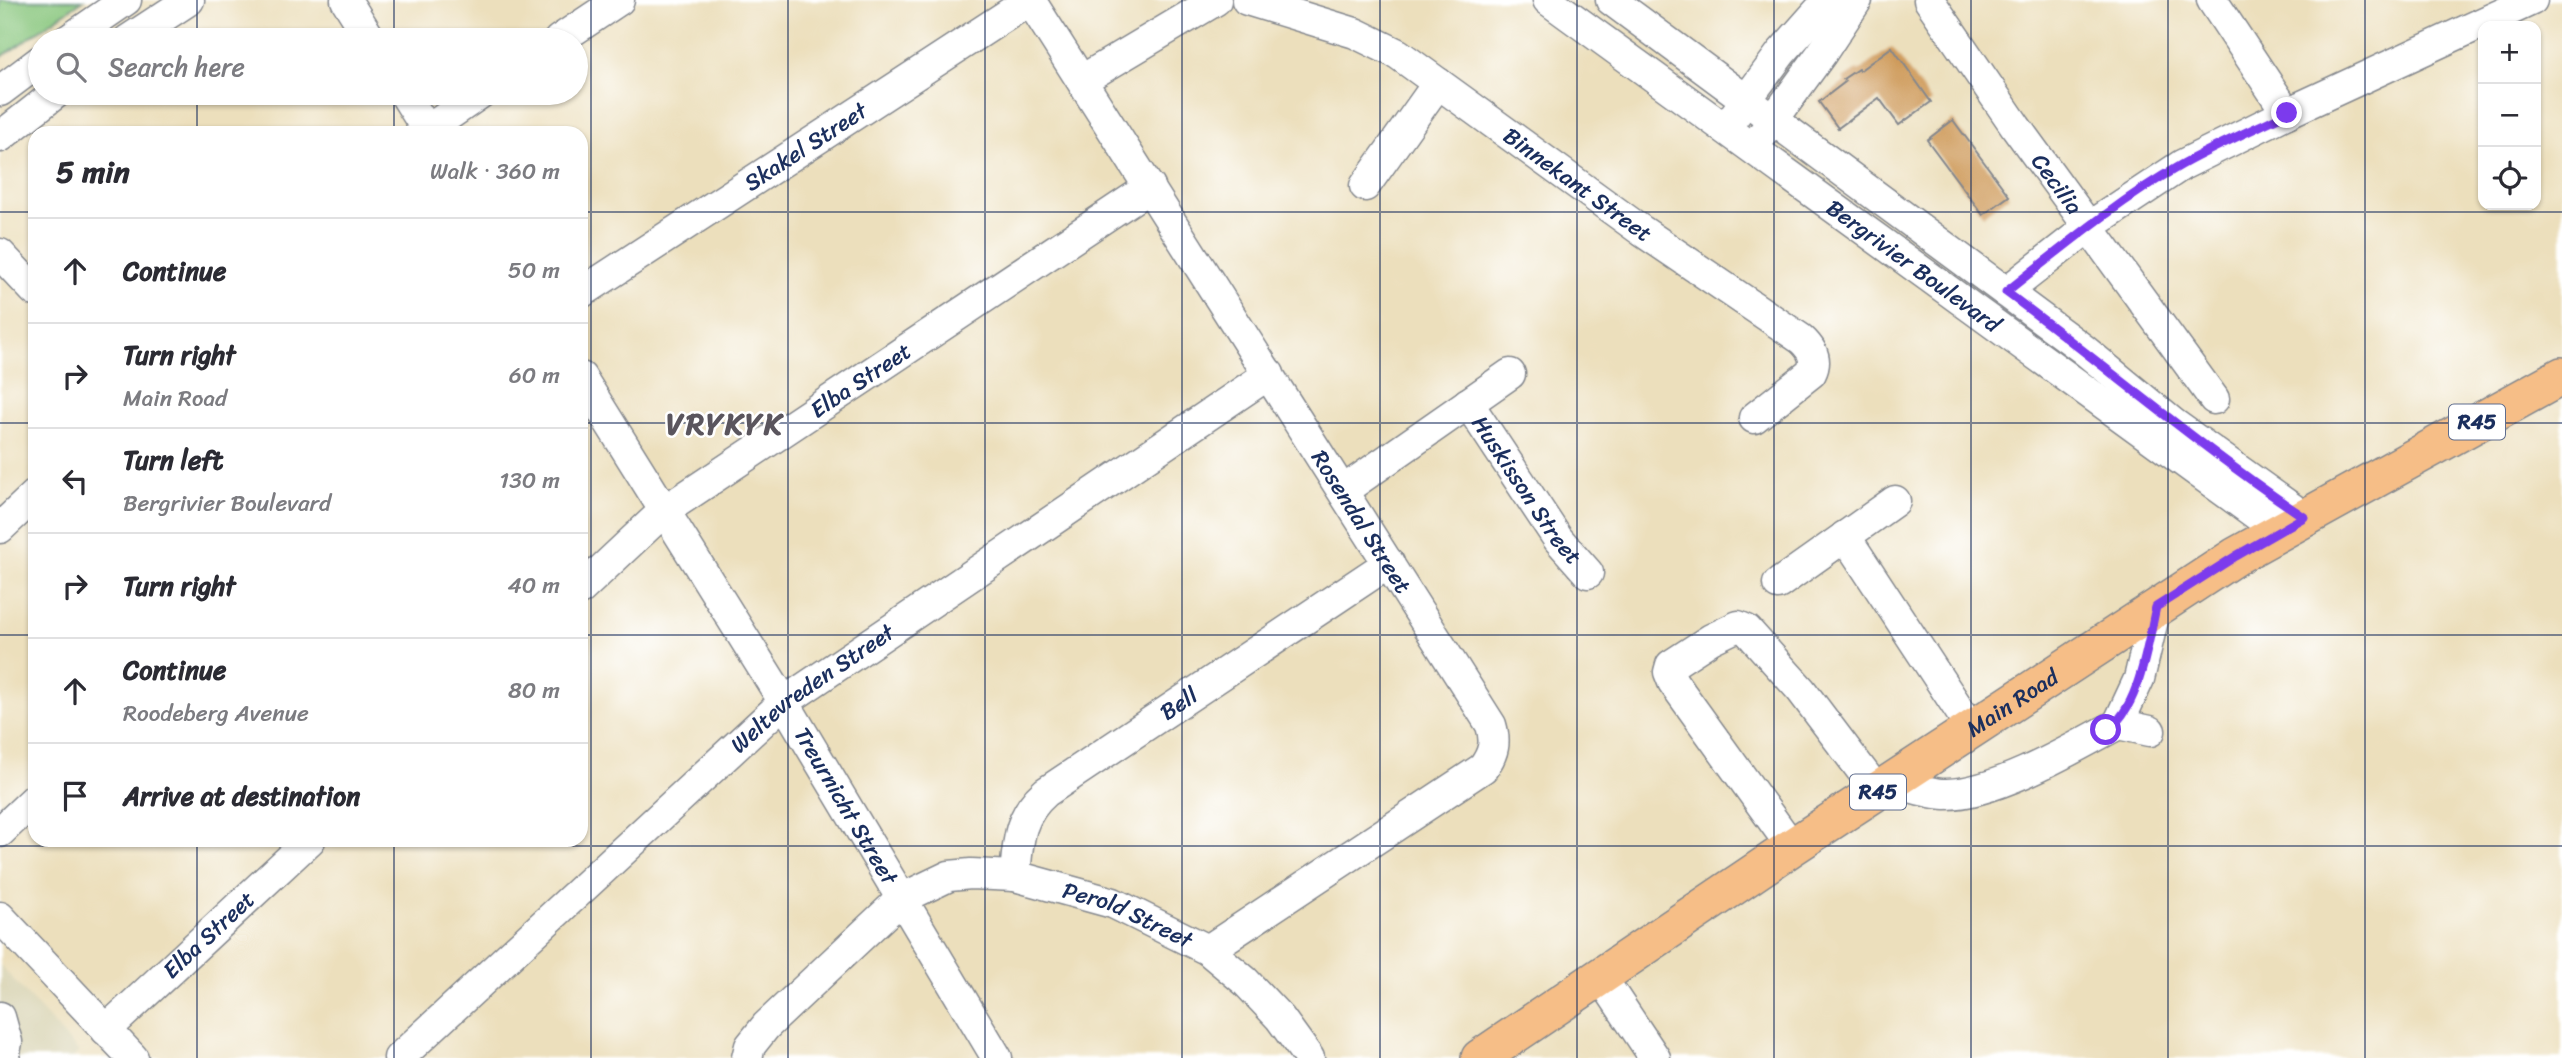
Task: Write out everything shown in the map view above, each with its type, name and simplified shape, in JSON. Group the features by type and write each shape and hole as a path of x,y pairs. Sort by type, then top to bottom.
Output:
{"main road":[{"name":"Main Road","path":"1480,1058 1792,847 2156,607 2291,524 2562,376"}],"street":[{"path":"85,28 126,0"},
{"path":"146,28 189,0"},
{"path":"346,0 364,28"},
{"path":"577,28 619,0"},
{"name":"Rosendal Street","path":"1030,0 1389,563 1491,725 1495,738 1490,759 1483,768 1208,950"},
{"name":"Skakel Street","path":"588,288 1030,0"},
{"path":"1082,80 1216,0"},
{"name":"Binnekant Street","path":"1247,0 1355,33 1398,54 1642,231 1808,346 1814,360 1811,373 1754,418"},
{"name":"Bergrivier Boulevard","path":"1548,0 1725,130 2291,524"},
{"name":"Bergrivier Boulevard","path":"1611,0 2083,349 2291,524"},
{"path":"1725,130 1781,52 1828,0"},
{"path":"1752,149 1857,0"},
{"name":"Cecilia","path":"1929,0 2016,127 2214,399"},
{"path":"2212,0 2287,113"},
{"path":"2006,292 2090,226 2182,165 2287,113 2532,0"},
{"path":"0,92 28,70"},
{"path":"1365,186 1438,83"},
{"path":"0,137 41,105"},
{"path":"411,105 423,126"},
{"path":"434,126 464,105"},
{"name":"Elba Street","path":"588,582 664,511 1150,187"},
{"path":"0,254 28,284"},
{"name":"Weltevreden Street","path":"399,1058 784,702 1269,374"},
{"path":"1343,490 1510,374"},
{"name":"Treurnicht Street","path":"588,388 784,702 997,1058"},
{"name":"Huskisson Street","path":"1468,403 1558,539 1588,573"},
{"path":"1778,584 1895,501"},
{"path":"0,528 28,502"},
{"path":"1845,536 1972,729"},
{"name":"Bell","path":"1015,876 1019,839 1027,813 1040,797 1389,563"},
{"path":"1792,847 1673,682 1669,672 1671,666 1711,639 1738,626 1747,630 1885,787 1943,795 1975,792 2040,765 2118,724 2139,679 2156,607"},
{"path":"2118,724 2150,732"},
{"path":"0,831 28,805"},
{"name":"Elba Street","path":"106,1030 302,847"},
{"name":"Perold Street","path":"747,1058 750,1046 766,1026 901,899 949,876 971,874 1015,876 1113,903 1208,950 1254,990 1280,1018 1309,1058"},
{"path":"0,917 133,1058"},
{"path":"1601,976 1655,1058"},
{"path":"0,1017 7,1042 4,1058"}],"shaded area":[{"path":"0,965 79,1052 73,1058 0,1058"}],"green space":[{"path":"0,0 83,0 43,28 28,28 28,38 0,58"}],"building":[{"path":"1892,47 1931,102 1899,125 1879,98 1838,128 1819,102 1845,82 1843,79"},
{"path":"1953,120 2009,196 1983,215 1927,140"}],"district":[{"name":"VRYKYK","path":"725,424"}],"route":[{"path":"2106,730 2118,724 2139,679 2156,607 2304,517 2174,424 2083,349 2006,292 2145,187 2182,165 2287,113"}]}
